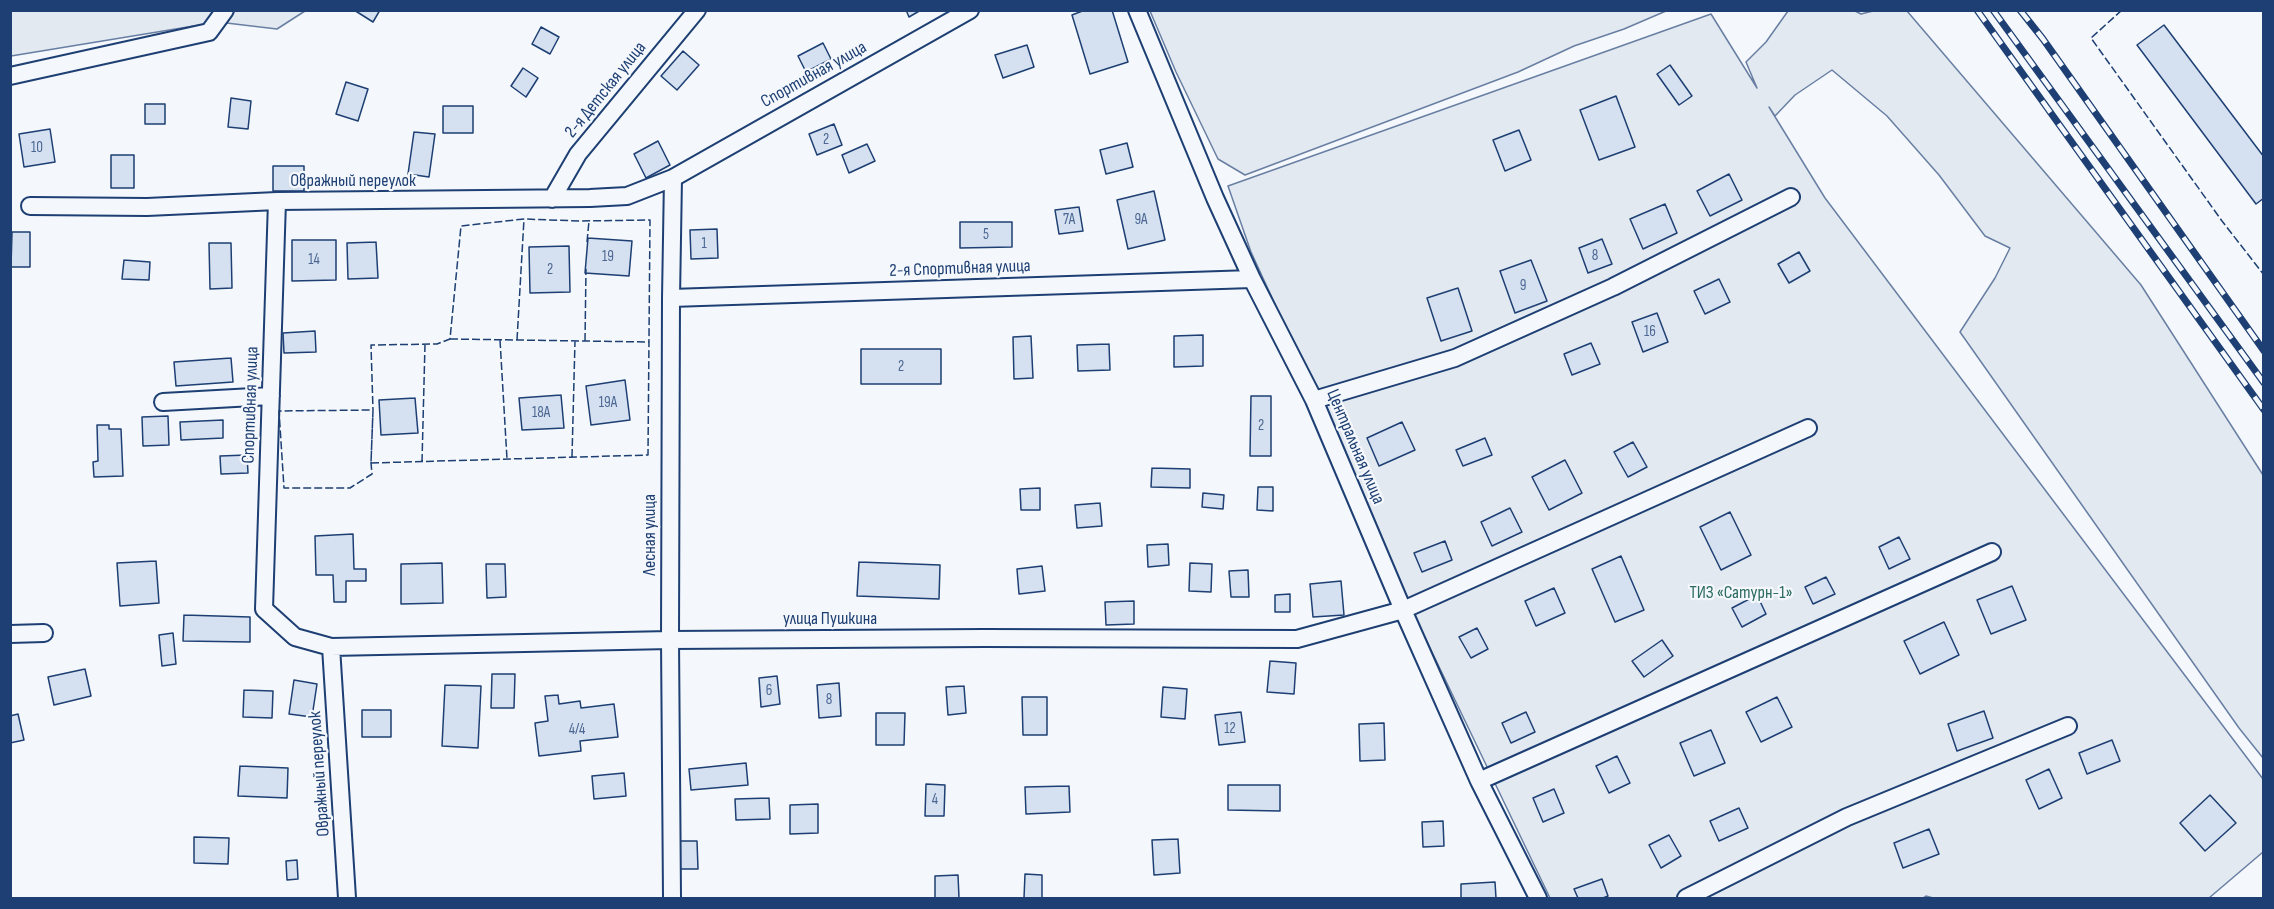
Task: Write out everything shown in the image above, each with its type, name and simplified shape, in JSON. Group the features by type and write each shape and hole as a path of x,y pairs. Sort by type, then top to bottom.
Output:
{"street":[{"path":"10,76 209,32 225,10"},
{"name":"2-я Детская улица","path":"552,199 578,154 697,10"},
{"name":"Спортивная улица","path":"675,176 970,10"},
{"name":"Центральная улица","path":"1137,10 1251,279 1314,400 1479,781 1538,898"},
{"name":"Овражный переулок","path":"30,206 147,207 277,201 552,199 627,196 675,176"},
{"name":"Лесная улица","path":"672,898 670,298 675,176"},
{"path":"1314,400 1455,358 1613,287 1791,197"},
{"name":"Спортивная улица","path":"264,609 277,201"},
{"name":"2-я Спортивная улица","path":"670,298 1251,279"},
{"path":"163,402 271,396"},
{"name":"улица Пушкина","path":"264,609 296,637 331,647 670,640 1297,639 1403,610 1808,428"},
{"path":"1479,781 1992,552"},
{"path":"10,634 44,633"},
{"name":"Овражный переулок","path":"331,647 347,898"},
{"path":"1686,898 1847,817 2068,726"}],"green space":[{"name":"ТИЗ «Сатурн-1»","path":"1853,10 1861,14 1873,11 1907,11 2141,285 2263,475 2263,758 2239,728 1960,332 1995,278 2010,248 1985,236 1939,175 1887,116 1832,70 1795,95 1775,116 1769,107 1825,198 2263,779 2263,852 2209,898 1933,898 1926,896 1923,898 1550,898 1419,625 1251,252 1228,186 1711,14 1757,88 1746,62 1766,42 1788,11"},
{"path":"11,11 305,11 277,29 218,22 11,56"},
{"path":"1150,11 1666,11 1624,29 1574,46 1518,72 1245,175 1218,159 1176,72"}],"building":[{"path":"354,10 380,10 373,22"},
{"path":"906,10 921,10 909,17"},
{"path":"1085,10 1112,10 1128,62 1090,74 1072,15"},
{"path":"2164,25 2264,157 2264,198 2256,204 2137,45"},
{"path":"541,27 559,37 550,54 532,44"},
{"path":"823,43 831,59 806,72 798,56"},
{"path":"1027,45 1034,67 1003,78 995,55"},
{"path":"683,51 699,65 677,90 661,76"},
{"path":"1670,65 1692,96 1679,105 1657,74"},
{"path":"523,68 538,78 526,97 511,86"},
{"path":"346,82 368,89 358,121 336,114"},
{"path":"1616,96 1635,147 1599,160 1580,110"},
{"path":"231,98 251,101 248,129 228,127"},
{"path":"145,104 165,104 165,124 145,124"},
{"path":"443,106 473,106 473,133 443,133"},
{"path":"834,124 842,145 817,155 809,134"},
{"path":"50,129 55,162 24,167 19,134"},
{"path":"1519,130 1531,160 1505,171 1493,140"},
{"path":"414,132 435,134 429,177 408,174"},
{"path":"658,141 670,165 646,178 634,154"},
{"path":"1127,143 1133,167 1106,174 1100,150"},
{"path":"867,144 875,161 849,173 842,155"},
{"path":"111,155 134,155 134,188 111,188"},
{"path":"273,166 304,166 304,191 273,191"},
{"path":"1729,174 1742,200 1710,216 1697,191"},
{"path":"1154,191 1165,240 1128,249 1117,200"},
{"path":"1665,204 1677,233 1643,249 1630,219"},
{"path":"1079,207 1083,231 1059,234 1055,210"},
{"path":"960,222 1012,222 1012,247 960,248"},
{"path":"717,229 718,258 691,259 690,230"},
{"path":"12,232 30,232 30,267 11,267"},
{"path":"588,238 632,241 629,276 585,273"},
{"path":"1602,239 1612,264 1588,273 1579,248"},
{"path":"292,240 336,240 336,280 292,281"},
{"path":"376,242 378,278 348,279 347,243"},
{"path":"209,243 231,243 232,288 210,289"},
{"path":"569,246 570,292 530,293 529,247"},
{"path":"1799,252 1810,271 1789,283 1778,264"},
{"path":"124,260 150,262 149,280 122,279"},
{"path":"1531,260 1547,301 1515,313 1500,271"},
{"path":"1719,279 1730,302 1705,314 1694,291"},
{"path":"1458,288 1472,331 1441,341 1427,298"},
{"path":"1657,313 1668,342 1643,352 1632,322"},
{"path":"315,331 316,352 284,353 283,333"},
{"path":"1203,335 1203,366 1174,367 1174,336"},
{"path":"1031,336 1033,378 1014,379 1013,337"},
{"path":"1591,343 1600,364 1572,375 1564,354"},
{"path":"1109,344 1110,370 1078,371 1077,345"},
{"path":"861,349 941,349 941,384 861,384"},
{"path":"231,358 233,382 176,386 174,362"},
{"path":"625,380 630,420 591,425 586,386"},
{"path":"561,395 564,428 522,430 519,398"},
{"path":"1251,396 1271,396 1271,456 1250,456"},
{"path":"415,398 418,433 381,435 379,400"},
{"path":"168,416 169,445 143,446 142,417"},
{"path":"223,420 223,438 181,440 180,422"},
{"path":"1402,422 1415,450 1379,466 1367,438"},
{"path":"97,425 109,425 109,429 121,429 123,476 94,477 93,462 98,461"},
{"path":"1485,438 1492,455 1463,466 1456,450"},
{"path":"1633,442 1647,467 1628,477 1614,452"},
{"path":"247,455 248,473 221,474 220,456"},
{"path":"1565,460 1582,493 1549,510 1532,477"},
{"path":"1152,468 1190,469 1190,488 1151,487"},
{"path":"1258,487 1273,487 1273,511 1257,510"},
{"path":"1040,488 1040,510 1021,510 1020,489"},
{"path":"1203,493 1224,495 1223,509 1202,507"},
{"path":"1100,503 1102,526 1077,528 1075,505"},
{"path":"1510,508 1522,532 1492,546 1481,522"},
{"path":"1730,512 1751,555 1721,570 1700,527"},
{"path":"353,534 354,569 366,569 366,581 346,581 346,602 334,602 333,575 316,575 315,536"},
{"path":"1899,537 1910,559 1889,569 1879,547"},
{"path":"1445,541 1452,560 1422,572 1414,553"},
{"path":"1168,544 1169,565 1148,567 1147,545"},
{"path":"1621,556 1644,610 1615,622 1592,569"},
{"path":"156,561 159,603 120,606 117,563"},
{"path":"859,562 940,565 939,599 857,596"},
{"path":"442,563 443,603 401,604 401,564"},
{"path":"1190,563 1212,564 1211,592 1189,591"},
{"path":"486,564 505,564 506,597 487,598"},
{"path":"1042,566 1045,591 1019,594 1017,569"},
{"path":"1248,570 1249,597 1231,597 1229,571"},
{"path":"1826,577 1835,594 1813,604 1805,587"},
{"path":"1341,581 1344,615 1313,617 1310,584"},
{"path":"2012,586 2026,620 1991,634 1977,600"},
{"path":"1554,588 1565,613 1536,626 1525,601"},
{"path":"1290,594 1290,612 1275,612 1275,595"},
{"path":"1757,595 1766,614 1742,627 1732,608"},
{"path":"1134,601 1134,624 1106,625 1105,602"},
{"path":"184,615 250,617 250,642 183,641"},
{"path":"1944,622 1959,655 1920,674 1904,641"},
{"path":"1477,628 1488,649 1471,658 1459,637"},
{"path":"173,633 176,664 162,666 159,635"},
{"path":"1662,640 1673,656 1644,677 1632,661"},
{"path":"1270,661 1296,663 1294,694 1267,692"},
{"path":"85,669 91,696 54,705 48,677"},
{"path":"492,674 515,674 514,708 491,708"},
{"path":"777,676 780,704 761,707 759,678"},
{"path":"294,680 317,684 312,717 289,714"},
{"path":"839,683 841,716 819,718 817,685"},
{"path":"445,685 481,686 478,748 442,746"},
{"path":"964,686 966,713 948,715 946,687"},
{"path":"1163,687 1187,689 1185,719 1161,717"},
{"path":"244,690 273,691 272,718 243,717"},
{"path":"558,695 559,704 580,701 581,708 614,704 618,737 580,741 581,751 539,756 535,723 548,721 545,696"},
{"path":"1022,697 1047,697 1047,735 1023,735"},
{"path":"1777,697 1792,727 1761,742 1746,712"},
{"path":"362,710 391,710 391,737 362,737"},
{"path":"1984,711 1993,738 1957,751 1948,724"},
{"path":"1241,712 1245,742 1219,745 1215,715"},
{"path":"1526,712 1535,732 1511,743 1502,723"},
{"path":"876,713 905,713 904,745 876,745"},
{"path":"18,714 24,740 10,743 10,716"},
{"path":"1384,723 1385,760 1360,761 1359,724"},
{"path":"1711,730 1725,763 1694,776 1680,743"},
{"path":"2112,740 2120,761 2087,774 2079,753"},
{"path":"1617,756 1630,783 1609,793 1596,766"},
{"path":"746,763 748,785 691,790 689,769"},
{"path":"240,766 288,768 287,798 238,796"},
{"path":"2049,769 2062,798 2039,809 2026,780"},
{"path":"624,773 626,796 594,799 592,776"},
{"path":"926,784 945,785 944,816 925,816"},
{"path":"1228,785 1280,785 1280,811 1228,810"},
{"path":"1069,786 1070,812 1026,814 1025,787"},
{"path":"1554,789 1564,813 1543,822 1533,798"},
{"path":"2210,795 2236,823 2205,851 2180,823"},
{"path":"769,798 770,819 736,820 735,799"},
{"path":"818,804 818,833 790,834 790,805"},
{"path":"1739,808 1748,828 1719,841 1710,821"},
{"path":"1443,821 1444,846 1423,847 1422,822"},
{"path":"1929,829 1939,854 1903,868 1894,843"},
{"path":"1669,835 1681,856 1661,868 1649,845"},
{"path":"194,837 229,838 228,864 194,863"},
{"path":"1178,839 1180,873 1154,875 1152,840"},
{"path":"676,841 697,841 698,869 677,869"},
{"path":"297,860 298,879 287,880 286,861"},
{"path":"1025,874 1042,875 1042,898 1024,898"},
{"path":"958,875 959,898 935,898 935,876"},
{"path":"1602,879 1608,896 1578,898 1574,889"},
{"path":"1495,882 1496,898 1461,898 1461,884"}],"railway":[{"path":"1977,10 2264,410"},
{"path":"1993,10 2264,383"},
{"path":"2020,10 2043,39 2264,351"}],"fence":[{"path":"2122,10 2091,38 2222,221 2264,275"},
{"path":"517,340 524,219"},
{"path":"371,463 373,410 279,411 284,488 350,488 372,474 371,463 373,410 371,345 437,344 450,339 461,226 524,219 650,220 648,455 371,463"},
{"path":"587,242 589,221"},
{"path":"585,341 586,269"},
{"path":"450,339 649,342"},
{"path":"500,340 507,459"},
{"path":"572,457 575,341"},
{"path":"422,462 425,344"}]}
